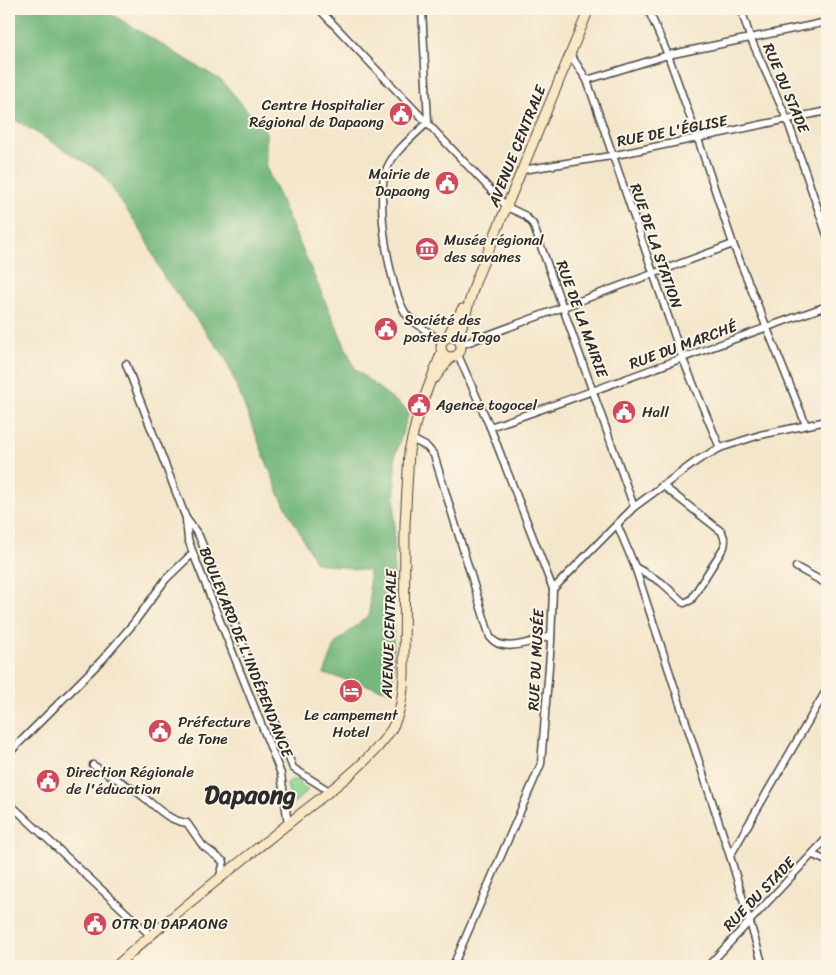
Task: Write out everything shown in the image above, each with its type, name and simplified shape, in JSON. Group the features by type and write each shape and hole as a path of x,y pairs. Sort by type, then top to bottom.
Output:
{"main road":[{"name":"AVENUE CENTRALE","path":"116,966 150,935 329,791 374,751 385,738 397,718 404,675 405,526 412,439 444,343 471,294 588,9"},
{"name":"AVENUE CENTRALE","path":"429,386 454,356 460,342 471,294"},
{"path":"444,343 460,342"},
{"path":"444,343 454,356"}],"street":[{"name":"RUE DE LA MAIRIE","path":"319,9 507,207 529,219 536,228 634,507"},
{"path":"422,9 428,122 395,155 386,169 383,185 385,240 390,273 406,314 444,343"},
{"path":"648,9 668,55 733,244 806,425"},
{"name":"RUE DU STADE","path":"741,9 750,37 787,120 827,234"},
{"path":"586,80 668,55 827,22"},
{"name":"RUE DE LA STATION","path":"570,54 586,80 682,357 720,448"},
{"name":"RUE DE L'ÉGLISE","path":"522,170 611,156 827,111"},
{"path":"460,342 563,307 733,244"},
{"name":"RUE DU MARCHÉ","path":"490,427 594,392 682,357 827,306"},
{"name":"RUE DU MUSÉE","path":"453,966 541,764 553,589 490,427 454,356"},
{"name":"BOULEVARD DE L'INDÉPENDANCE","path":"126,364 186,518 198,536 293,768 329,791"},
{"path":"553,589 634,507 662,485 720,448 827,421"},
{"path":"412,439 427,447 434,455 490,638 494,642 506,647 551,636"},
{"path":"635,567 662,582 681,602 687,603 724,547 726,541 722,532 662,485"},
{"name":"BOULEVARD DE L'INDÉPENDANCE","path":"186,518 188,539 193,553 281,774 288,824"},
{"path":"617,524 635,567 730,856 763,966"},
{"path":"9,753 102,660 133,624 166,579 193,553"},
{"path":"796,567 827,584"},
{"path":"210,596 221,592"},
{"path":"730,856 827,689"},
{"path":"93,765 136,791 159,812 177,822 187,823 203,846 224,862 218,881"},
{"path":"9,803 150,935"},
{"name":"RUE DU STADE","path":"708,966 827,838"},
{"path":"813,855 827,861"}],"green space":[{"path":"9,9 103,9 222,81 266,132 266,167 355,369 409,412 395,456 393,692 324,674 336,643 370,614 369,571 316,563 280,496 225,357 164,277 143,234 101,172 9,116"},
{"path":"291,780 296,780 308,790 294,803 291,801 287,785"}],"place":[{"name":"Centre Hospitalier Régional de Dapaong","path":"401,114"},
{"name":"Mairie de Dapaong","path":"447,183"},
{"name":"Musée régional des savanes","path":"427,249"},
{"name":"Société des postes du Togo","path":"386,329"},
{"name":"Agence togocel","path":"419,405"},
{"name":"Hall","path":"624,412"},
{"name":"Le campement Hotel","path":"351,691"},
{"name":"Préfecture de Tone","path":"160,731"},
{"name":"Direction Régionale de l'éducation","path":"48,781"},
{"name":"OTR DI DAPAONG","path":"95,924"}],"district":[{"name":"Dapaong","path":"250,794"}]}
